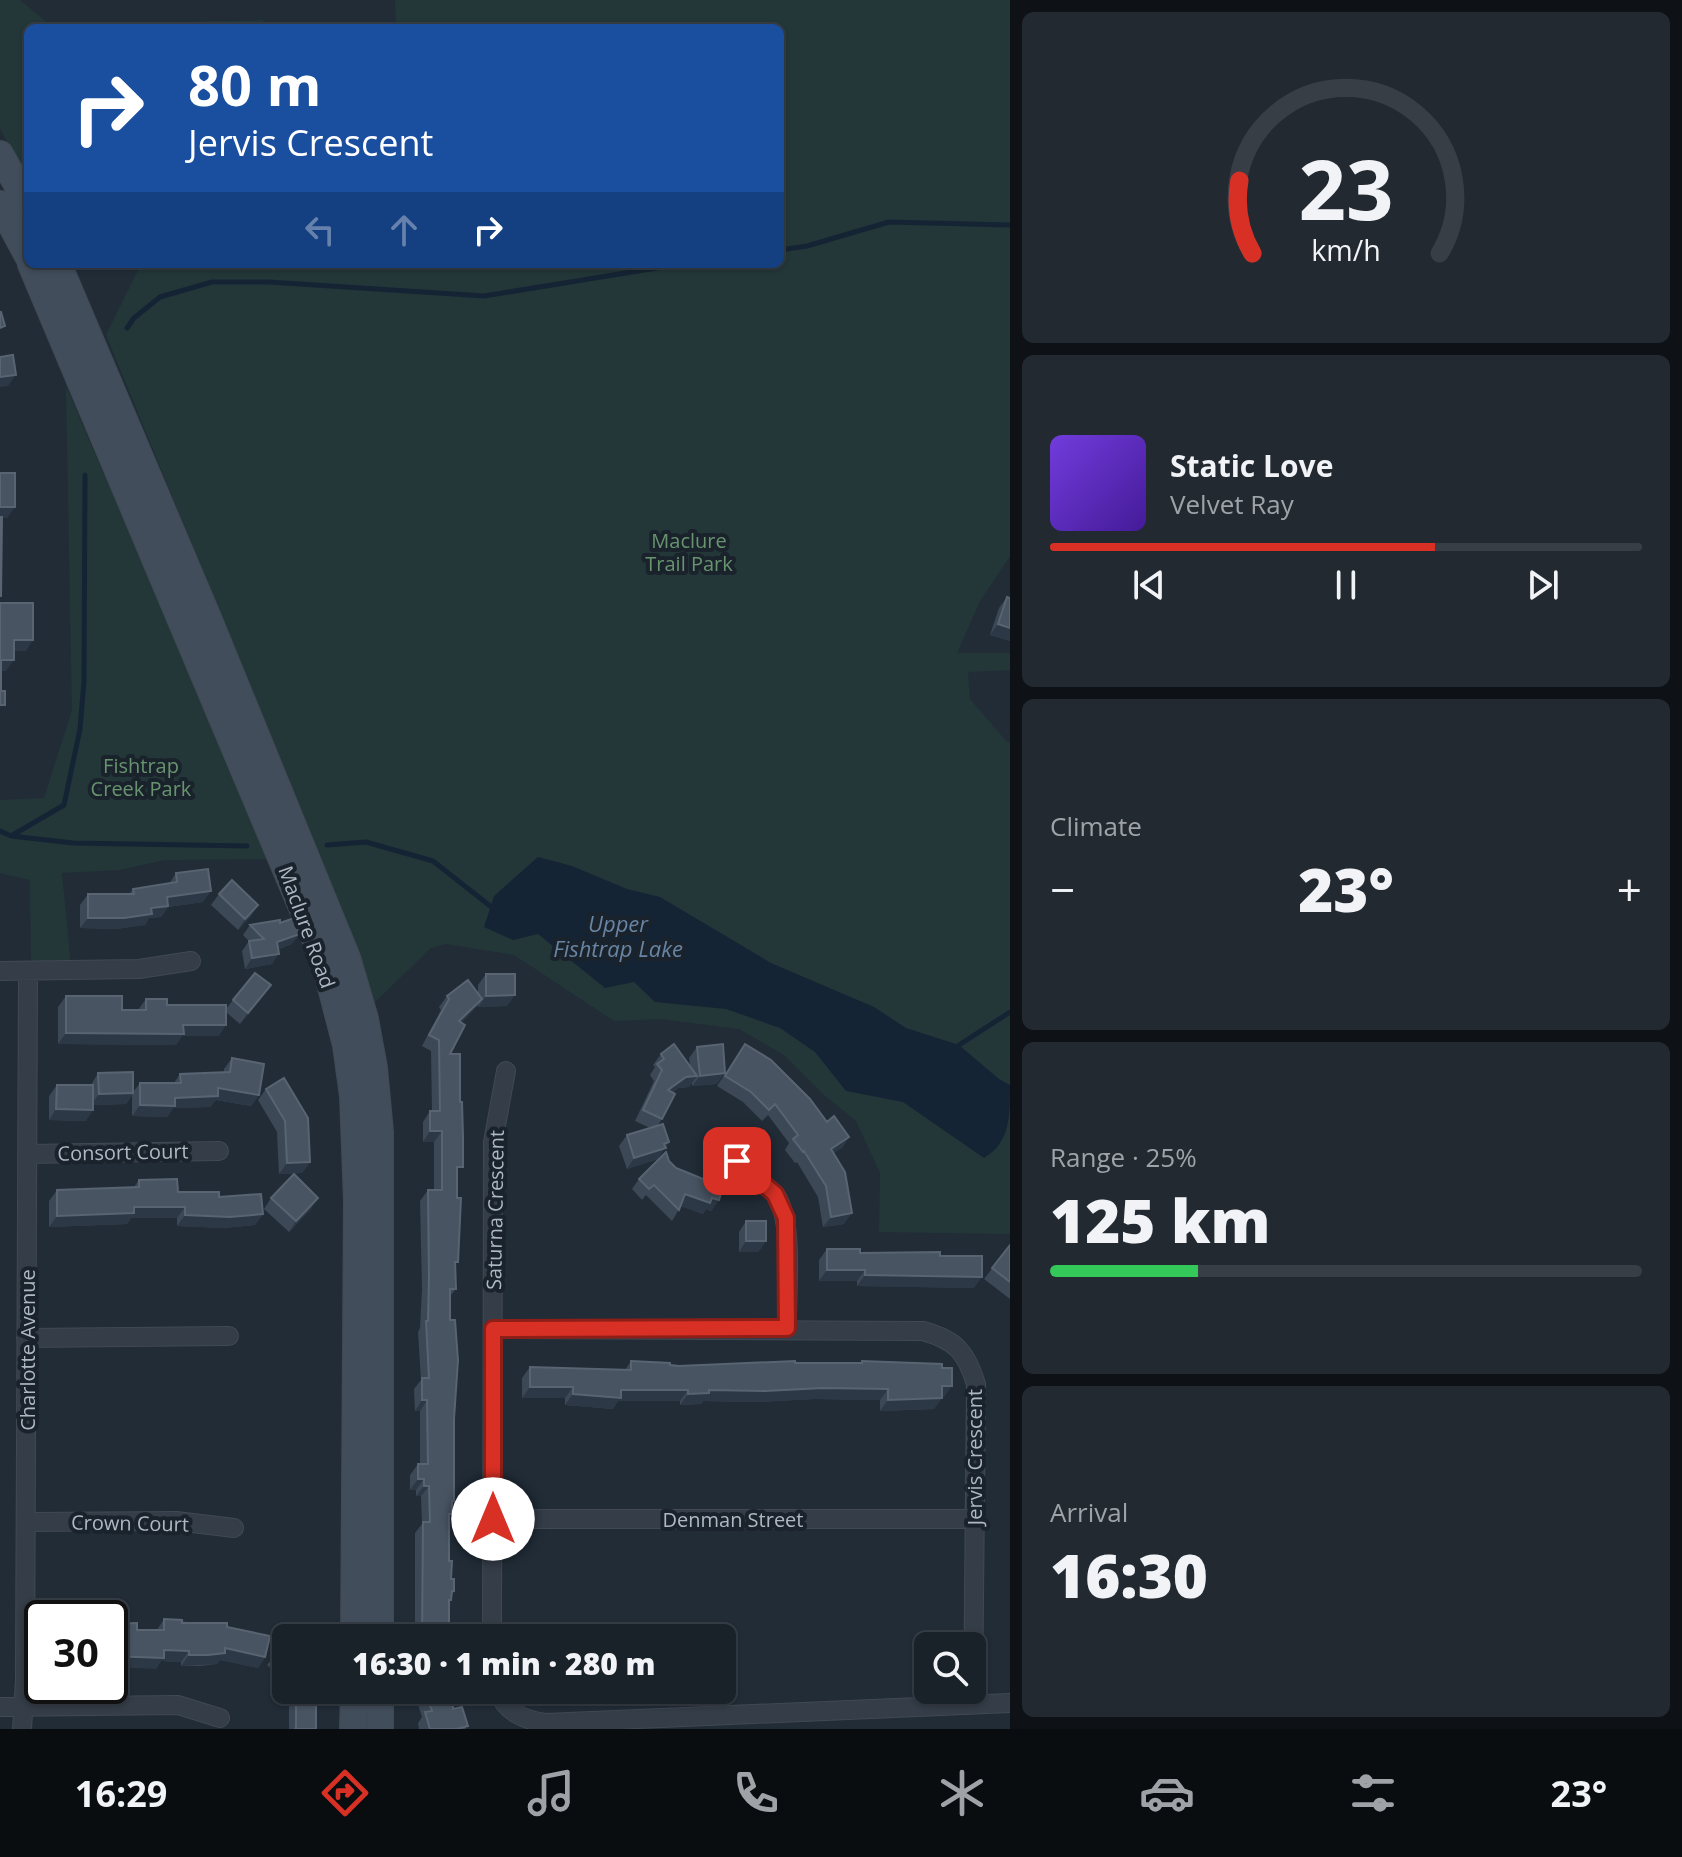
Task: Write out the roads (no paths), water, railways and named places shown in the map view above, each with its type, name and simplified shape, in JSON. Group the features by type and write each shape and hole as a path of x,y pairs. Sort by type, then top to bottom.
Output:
{"main road":[{"path":"0,154 24,197"},
{"path":"0,204 24,249"},
{"name":"Maclure Road","path":"33,268 324,960 346,1045 353,1096 357,1201 354,1624"},
{"name":"Maclure Road","path":"60,268 286,807 347,958 365,1019 374,1068 380,1132 380,1624"},
{"path":"353,1729 354,1704"},
{"path":"380,1704 380,1729"}],"street":[{"path":"0,971 139,969 191,961"},
{"name":"Charlotte Avenue","path":"22,1729 25,1707 28,971"},
{"name":"Saturna Crescent","path":"492,1624 493,1142 506,1071"},
{"path":"715,1143 780,1201 787,1231 787,1328"},
{"name":"Consort Court","path":"27,1154 219,1151"},
{"name":"Jervis Crescent","path":"493,1329 923,1331 942,1336 963,1351 976,1384 973,1705"},
{"path":"26,1338 229,1336"},
{"name":"Denman Street","path":"493,1519 974,1519"},
{"name":"Crown Court","path":"26,1522 176,1521 234,1528"},
{"path":"505,1704 528,1720 546,1723 759,1722 1010,1703"},
{"path":"0,1707 178,1705 220,1718"}],"water":[{"name":"Upper Fishtrap Lake","path":"538,857 572,866 627,889 660,897 771,963 874,1007 906,1028 959,1045 1010,1085 1009,1118 1004,1137 984,1158 903,1102 846,1091 815,1052 780,1028 726,1009 655,1002 634,982 605,988 538,934 513,940 484,927 494,896"}],"waterway":[{"path":"784,249 807,246 889,222 1010,225"},
{"path":"127,328 134,318 160,297 212,282 269,282 484,296 656,268"},
{"path":"11,836 64,805 80,729 84,681 85,475"},
{"path":"0,831 11,836 73,843 247,846"},
{"path":"327,845 366,842 433,861 494,909"},
{"path":"955,1050 1010,1012"}],"park label":[{"name":"Maclure Trail Park","path":"689,552"},
{"name":"Fishtrap Creek Park","path":"141,776"}]}
